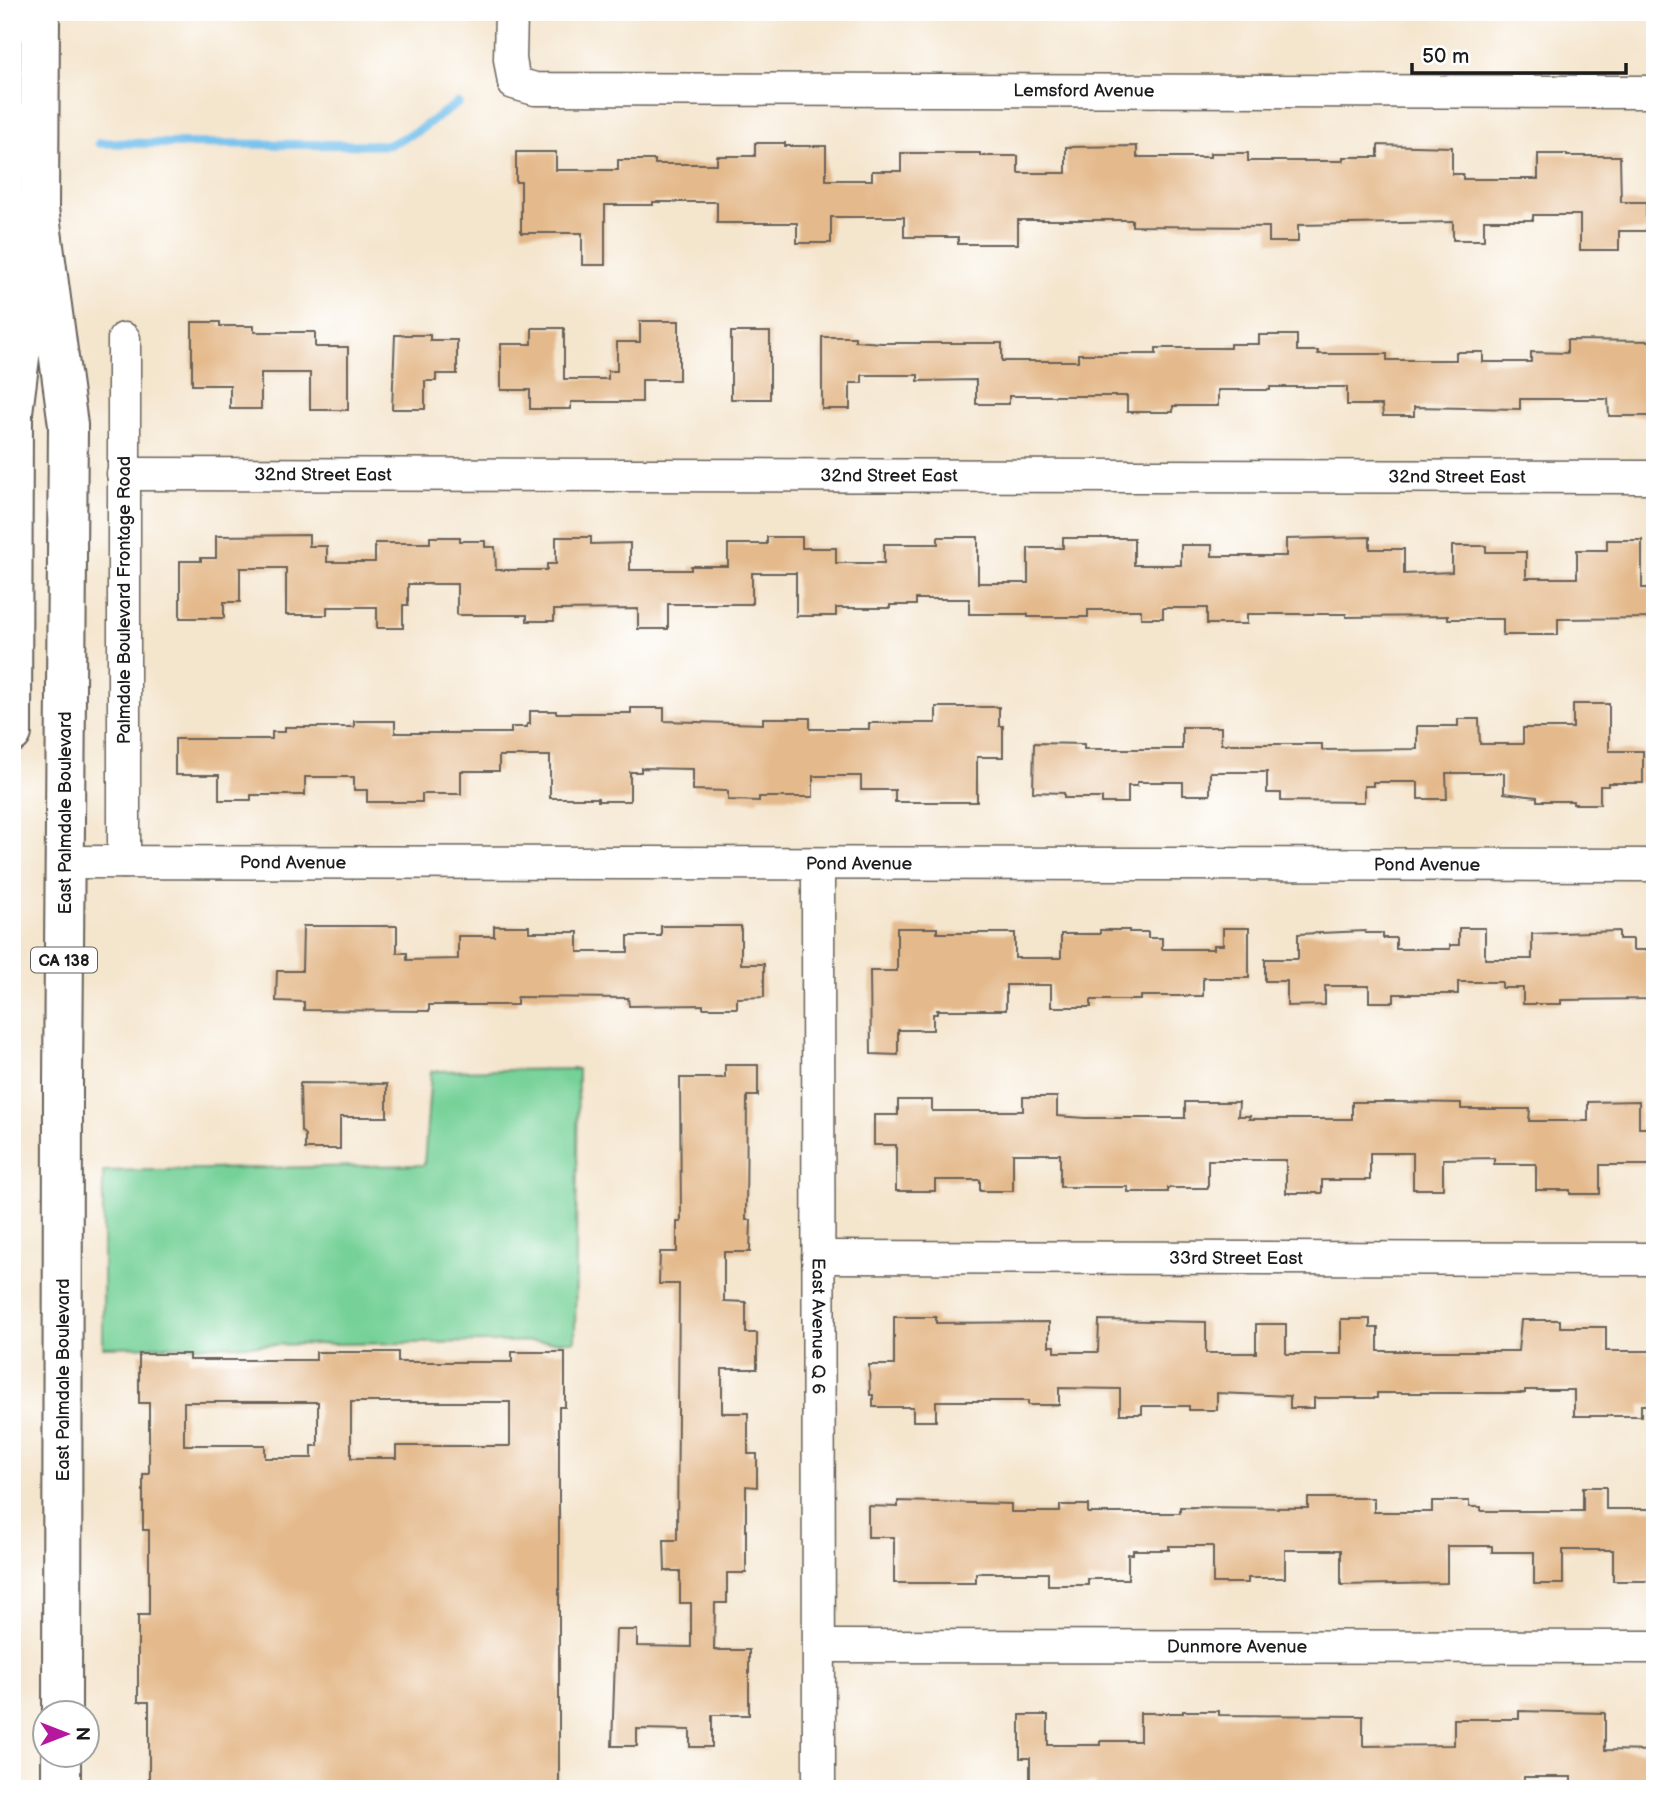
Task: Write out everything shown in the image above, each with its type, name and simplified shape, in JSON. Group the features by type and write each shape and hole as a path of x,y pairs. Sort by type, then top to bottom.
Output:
{"highway":[{"name":"East Palmdale Boulevard","path":"12,733 13,412 39,209 40,12"},
{"name":"East Palmdale Boulevard","path":"39,209 68,425 62,1700"},
{"path":"61,1770 61,1789"}],"street":[{"name":"Lemsford Avenue","path":"511,12 510,59 514,83 535,89 1655,92"},
{"name":"Palmdale Boulevard Frontage Road","path":"124,339 124,862"},
{"name":"32nd Street East","path":"123,474 1655,477"},
{"name":"Pond Avenue","path":"65,862 1655,865"},
{"name":"East Avenue Q 6","path":"818,864 821,1646 819,1789"},
{"name":"33rd Street East","path":"818,1257 1655,1259"},
{"name":"Dunmore Avenue","path":"821,1646 1655,1647"}],"green space":[{"path":"578,1069 575,1341 103,1347 103,1171 424,1165 431,1071"}],"building":[{"path":"755,143 826,146 826,180 872,180 872,171 901,171 901,153 1018,156 1018,173 1066,173 1066,147 1137,146 1137,157 1210,157 1210,153 1248,153 1248,161 1343,161 1343,157 1378,157 1378,145 1452,147 1452,174 1463,174 1463,179 1538,179 1538,154 1620,156 1621,202 1646,202 1646,231 1619,231 1619,250 1580,250 1580,215 1533,215 1533,220 1484,220 1484,240 1453,240 1453,222 1298,225 1298,242 1269,242 1269,227 1132,226 1132,220 1018,220 1018,244 958,244 958,237 904,237 904,217 831,217 831,243 797,243 797,223 717,223 717,202 653,202 653,205 605,205 605,265 582,265 582,233 521,233 521,182 516,182 516,152 556,152 556,170 618,170 618,160 655,160 655,164 717,164 717,156 755,156"},
{"path":"640,321 679,321 679,380 642,380 642,402 571,402 571,409 530,409 530,390 501,390 501,344 532,344 532,328 564,328 564,379 608,379 608,371 617,371 617,342 640,342"},
{"path":"192,322 220,322 220,326 254,326 254,332 315,332 315,347 348,347 348,410 310,410 310,373 261,373 261,409 230,409 230,385 192,385"},
{"path":"731,332 770,332 770,399 731,399"},
{"path":"395,335 430,335 430,340 457,340 457,374 436,374 436,381 425,381 425,409 392,409"},
{"path":"1259,335 1297,335 1297,351 1318,351 1318,354 1387,354 1387,360 1456,360 1456,352 1483,352 1483,362 1531,362 1531,352 1567,353 1567,340 1655,341 1655,413 1650,413 1650,416 1609,416 1608,399 1520,399 1520,409 1414,407 1414,416 1383,416 1382,405 1347,405 1347,387 1218,390 1218,406 1173,406 1173,412 1127,412 1127,396 1009,396 1009,404 976,404 976,380 918,381 918,375 862,375 862,383 850,383 850,409 822,409 822,337 855,337 855,341 882,343 1002,343 1002,361 1078,361 1078,354 1156,354 1156,348 1230,348 1230,344 1259,344"},
{"path":"309,535 309,546 327,546 327,562 375,562 375,543 430,543 430,537 460,537 460,541 485,541 485,547 495,547 496,570 547,570 547,564 556,564 556,537 591,537 591,544 630,543 630,570 691,570 691,566 728,566 728,544 767,544 767,537 802,537 802,548 836,548 836,563 884,563 884,544 938,544 938,537 978,537 978,583 1028,583 1028,548 1063,548 1063,538 1134,538 1134,565 1181,565 1181,545 1212,545 1212,556 1286,556 1286,539 1370,537 1370,549 1404,549 1404,574 1452,572 1452,546 1486,546 1486,552 1526,552 1526,578 1577,578 1577,550 1607,550 1607,540 1642,540 1642,588 1655,588 1655,618 1558,619 1558,635 1503,635 1503,619 1247,614 1247,624 1207,624 1207,608 1163,608 1163,618 1141,618 1141,610 1088,610 1088,617 1028,617 1028,614 969,614 969,599 916,599 916,605 836,608 836,616 796,616 796,573 752,573 752,604 668,604 668,629 638,629 638,609 554,610 554,621 527,621 527,615 457,615 457,584 408,584 408,605 403,605 403,628 377,628 377,607 327,607 327,615 286,615 286,568 240,568 240,602 224,602 224,618 180,618 180,561 216,558 216,536"},
{"path":"1573,704 1609,704 1609,751 1643,751 1643,783 1608,783 1608,786 1600,786 1600,804 1537,801 1537,797 1504,793 1504,773 1446,773 1447,799 1418,799 1418,782 1373,782 1373,786 1364,786 1364,802 1281,801 1281,793 1267,793 1267,772 1210,772 1210,795 1183,795 1183,782 1137,782 1137,786 1128,786 1128,803 1102,803 1102,798 1064,798 1064,793 1033,792 1034,743 1084,744 1084,749 1182,749 1182,727 1221,727 1221,744 1322,744 1322,750 1417,749 1417,726 1458,726 1458,719 1479,719 1480,744 1523,744 1523,728 1573,728"},
{"path":"936,707 999,707 999,726 1003,726 1003,757 977,757 977,802 895,802 895,790 861,790 861,776 813,776 813,797 728,800 728,791 693,790 693,769 641,768 641,772 630,772 630,801 550,798 550,756 499,756 499,771 461,771 461,794 422,794 422,802 367,802 367,790 354,790 354,777 305,777 305,795 251,795 251,800 219,800 219,775 175,775 175,739 272,739 272,732 285,732 285,727 354,727 354,721 395,721 395,733 511,733 511,727 527,727 527,724 530,724 530,711 631,713 631,708 664,708 664,721 763,724 763,718 810,718 810,729 869,729 869,723 936,723"},
{"path":"303,926 397,926 397,953 407,953 407,960 458,959 458,936 494,936 494,926 529,926 529,932 578,932 578,952 628,952 628,936 661,936 661,926 741,926 741,964 764,964 764,997 737,998 737,1008 703,1008 703,1005 629,1006 628,998 517,997 517,1005 429,1005 429,1011 304,1010 304,1002 276,1001 277,971 302,971"},
{"path":"897,928 937,928 937,933 1015,933 1015,958 1061,958 1061,934 1100,934 1100,930 1129,930 1148,932 1148,938 1162,938 1162,949 1214,949 1214,945 1223,945 1223,928 1249,928 1249,978 1203,978 1203,996 1141,996 1141,1000 1091,1000 1091,1007 1051,1007 1051,985 1006,985 1006,1010 937,1010 937,1014 933,1014 933,1030 898,1030 898,1055 871,1054 870,971 897,971"},
{"path":"1459,928 1485,928 1485,959 1532,959 1532,934 1619,931 1619,939 1633,939 1633,950 1655,950 1655,999 1561,1000 1561,1004 1523,1004 1523,988 1502,988 1502,982 1458,982 1458,994 1394,994 1394,1002 1369,1002 1369,986 1325,986 1325,1005 1287,1006 1287,981 1265,981 1265,959 1298,959 1298,934 1365,931 1383,933 1383,938 1396,938 1396,949 1450,949 1450,945 1459,945"},
{"path":"725,1065 758,1065 758,1096 747,1096 746,1220 751,1220 750,1252 724,1252 724,1301 746,1302 746,1333 757,1333 757,1369 722,1369 722,1413 748,1413 748,1454 757,1454 757,1487 746,1486 746,1573 727,1573 727,1603 715,1603 714,1650 749,1650 749,1715 712,1715 712,1747 690,1747 690,1730 637,1729 637,1746 612,1746 616,1630 637,1630 637,1646 691,1647 691,1603 680,1603 680,1571 665,1571 664,1540 677,1540 679,1284 659,1284 660,1252 677,1252 677,1222 681,1222 680,1078 725,1078"},
{"path":"300,1083 387,1084 387,1117 340,1117 340,1149 305,1149 305,1135 301,1131"},
{"path":"1023,1097 1057,1097 1057,1116 1085,1118 1185,1118 1185,1102 1239,1102 1238,1116 1250,1116 1249,1119 1352,1119 1352,1102 1399,1102 1461,1103 1461,1109 1530,1109 1529,1121 1588,1121 1588,1102 1639,1101 1639,1128 1655,1128 1655,1165 1600,1165 1600,1194 1570,1194 1570,1190 1536,1190 1536,1164 1494,1164 1494,1158 1443,1159 1443,1189 1413,1189 1413,1153 1370,1153 1370,1180 1322,1180 1322,1193 1286,1193 1286,1160 1208,1160 1208,1188 1128,1192 1128,1187 1060,1187 1060,1154 1013,1154 1013,1191 980,1191 980,1180 935,1180 935,1191 896,1191 896,1145 874,1145 874,1115 898,1115 898,1100 932,1100 932,1111 1023,1111"},
{"path":"894,1317 936,1317 936,1323 1049,1322 1049,1346 1055,1346 1055,1352 1098,1352 1099,1320 1206,1322 1206,1353 1256,1353 1256,1324 1286,1324 1286,1354 1341,1354 1341,1319 1370,1319 1370,1328 1378,1328 1378,1351 1518,1351 1521,1320 1560,1320 1560,1327 1606,1327 1606,1351 1655,1351 1655,1405 1641,1405 1641,1416 1574,1416 1574,1390 1525,1390 1525,1393 1377,1393 1377,1398 1314,1398 1314,1408 1290,1408 1290,1396 1217,1393 1217,1410 1189,1410 1189,1406 1142,1406 1142,1414 1120,1414 1120,1389 1059,1388 1059,1405 1028,1405 1028,1401 936,1401 936,1421 913,1421 913,1407 873,1407 873,1395 870,1395 869,1365 894,1365"},
{"path":"316,1352 398,1352 398,1362 512,1362 512,1352 565,1352 565,1407 559,1407 559,1789 149,1789 149,1702 138,1702 138,1615 149,1615 149,1530 143,1530 143,1474 149,1474 149,1403 139,1403 139,1354 189,1354 189,1360 316,1360","holes":["184,1402 318,1402 318,1446 312,1446 312,1458 265,1458 265,1445 184,1445","351,1402 510,1402 510,1446 396,1446 396,1458 351,1458"]},
{"path":"1583,1487 1606,1487 1606,1509 1655,1509 1655,1581 1613,1581 1613,1550 1563,1550 1563,1584 1534,1584 1534,1552 1492,1552 1492,1546 1447,1546 1447,1583 1341,1585 1341,1550 1285,1550 1285,1578 1248,1578 1248,1583 1213,1583 1213,1546 1169,1546 1169,1550 1133,1550 1133,1554 1128,1554 1128,1579 1088,1579 1088,1585 1048,1585 1048,1573 976,1573 976,1583 894,1583 894,1537 868,1537 868,1506 898,1507 898,1501 1011,1504 1011,1512 1060,1512 1060,1505 1088,1505 1088,1513 1180,1513 1180,1507 1308,1508 1308,1498 1374,1498 1374,1512 1432,1512 1432,1501 1469,1501 1469,1507 1481,1507 1481,1511 1583,1511"},
{"path":"1219,1711 1219,1715 1363,1716 1363,1746 1454,1745 1454,1719 1519,1719 1519,1711 1605,1713 1605,1750 1655,1751 1655,1789 1623,1789 1623,1783 1571,1783 1571,1777 1524,1777 1523,1789 1413,1789 1413,1786 1368,1786 1368,1789 1194,1789 1193,1784 1146,1784 1146,1789 1096,1789 1096,1783 1030,1783 1030,1758 1020,1758 1020,1715 1048,1715 1048,1745 1100,1745 1100,1741 1140,1741 1140,1713"}],"waterway":[{"path":"99,143 388,145 416,132 458,103"}]}
